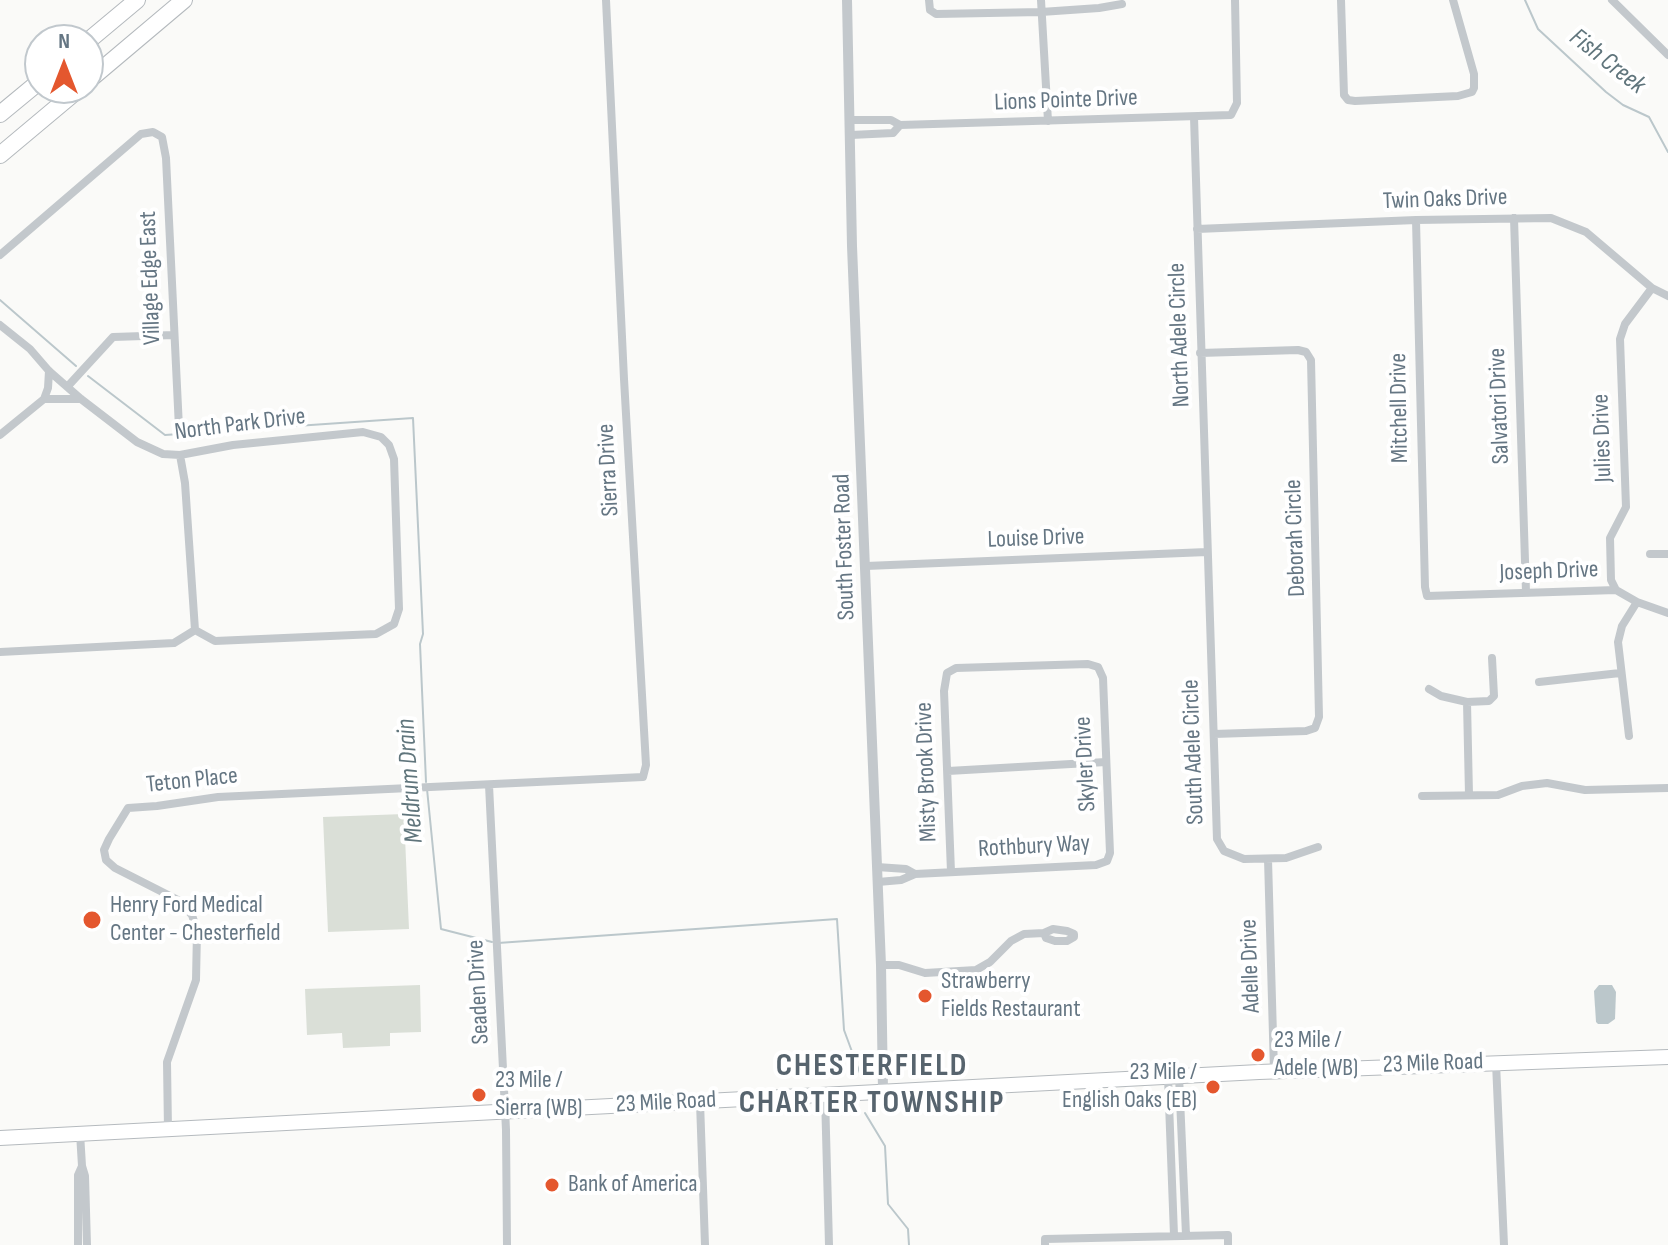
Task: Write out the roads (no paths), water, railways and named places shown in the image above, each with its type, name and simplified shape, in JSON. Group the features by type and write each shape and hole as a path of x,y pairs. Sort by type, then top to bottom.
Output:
{"highway":[{"path":"104,28 137,0"},
{"path":"104,68 184,0"},
{"path":"0,114 24,94"},
{"path":"0,155 61,104"}],"main road":[{"name":"23 Mile Road","path":"0,1138 1274,1071 1668,1057"}],"street":[{"name":"Sierra Drive","path":"606,0 646,765 643,777"},
{"name":"South Foster Road","path":"847,0 852,246 878,882 883,1091"},
{"path":"929,0 931,11 936,14 1041,12 1122,4"},
{"path":"1041,0 1048,121"},
{"name":"Lions Pointe Drive","path":"900,125 1194,117 1234,113 1237,103 1235,0"},
{"path":"1341,0 1345,98 1355,101 1458,96 1472,92 1471,64 1453,0"},
{"path":"1612,0 1668,55"},
{"name":"North Adele Circle","path":"1194,117 1207,552"},
{"path":"850,120 891,120 900,125 893,133 851,135"},
{"name":"Village Edge East","path":"0,255 141,134 153,132 164,141 179,428"},
{"name":"Salvatori Drive","path":"1514,218 1526,592"},
{"name":"Twin Oaks Drive","path":"1197,229 1551,218 1580,229 1607,248 1652,288 1668,296"},
{"name":"Mitchell Drive","path":"1416,220 1427,596"},
{"name":"Julies Drive","path":"1616,590 1611,580 1610,538 1626,507 1620,339 1625,324 1652,288"},
{"name":"North Park Drive","path":"0,325 30,349 49,371 81,399 145,447 163,454 180,455 233,445 363,432 385,441 394,459 399,609 394,624 376,634 215,641 195,630"},
{"path":"68,386 113,337 174,335"},
{"name":"Deborah Circle","path":"1200,353 1298,350 1306,352 1311,360 1319,717 1315,728 1306,731 1214,734"},
{"path":"0,435 44,399 49,371"},
{"path":"44,399 81,399"},
{"path":"0,652 174,643 195,630 185,483 180,455"},
{"name":"Louise Drive","path":"866,566 1207,552"},
{"name":"South Adele Circle","path":"1207,552 1217,839 1220,847 1230,855 1244,859 1296,856 1318,847"},
{"path":"1650,554 1668,554"},
{"name":"Joseph Drive","path":"1427,596 1616,590 1637,602 1668,613"},
{"path":"1629,736 1620,673 1620,634 1637,602"},
{"path":"1429,689 1448,698 1483,703 1494,696 1492,658"},
{"name":"Skyler Drive","path":"949,671 956,668 1088,664 1098,667 1103,678 1110,853 1107,861"},
{"name":"Misty Brook Drive","path":"949,671 945,676 944,691 951,872"},
{"path":"1539,682 1620,673"},
{"path":"1467,702 1469,795"},
{"path":"948,771 1106,762"},
{"name":"Teton Place","path":"168,1130 167,1062 196,980 197,931 192,915 178,900 115,868 106,860 106,845 123,813 135,806 218,797 643,777"},
{"path":"1422,796 1504,794 1522,786 1547,783 1585,790 1668,788"},
{"name":"Seaden Drive","path":"489,785 505,1112 507,1245"},
{"name":"Adelle Drive","path":"1268,859 1274,1071"},
{"name":"Rothbury Way","path":"878,882 901,880 915,874 1096,865 1107,861"},
{"name":"Rothbury Way","path":"877,867 906,869 915,874"},
{"path":"881,965 899,965 925,973 976,970 1018,937 1053,929 1074,934"},
{"path":"1496,1062 1504,1245"},
{"path":"1173,1076 1186,1235"},
{"path":"1173,1076 1174,1235"},
{"path":"825,1095 829,1245"},
{"path":"700,1102 705,1245"},
{"path":"80,1133 83,1241"},
{"path":"1045,1242 1228,1235 1228,1245"}],"waterway":[{"name":"Fish Creek","path":"1525,0 1538,29 1606,92 1623,105 1649,117 1668,152"},
{"name":"Meldrum Drain","path":"0,300 76,366"},
{"name":"Meldrum Drain","path":"88,376 165,435 413,418 426,782"},
{"name":"Meldrum Drain","path":"427,789 441,929 492,942"},
{"name":"Meldrum Drain","path":"498,943 837,919 844,1030 861,1076"},
{"name":"Meldrum Drain","path":"865,1113 885,1146 888,1204 908,1229 909,1245"}],"place":[{"name":"Henry Ford Medical Center - Chesterfield","path":"92,920"},
{"name":"Strawberry Fields Restaurant","path":"925,996"},
{"name":"23 Mile / Adele (WB)","path":"1258,1055"},
{"name":"23 Mile / English Oaks (EB)","path":"1213,1087"},
{"name":"23 Mile / Sierra (WB)","path":"479,1095"},
{"name":"Bank of America","path":"552,1185"}],"district":[{"name":"CHESTERFIELD CHARTER TOWNSHIP","path":"872,1086"}]}
